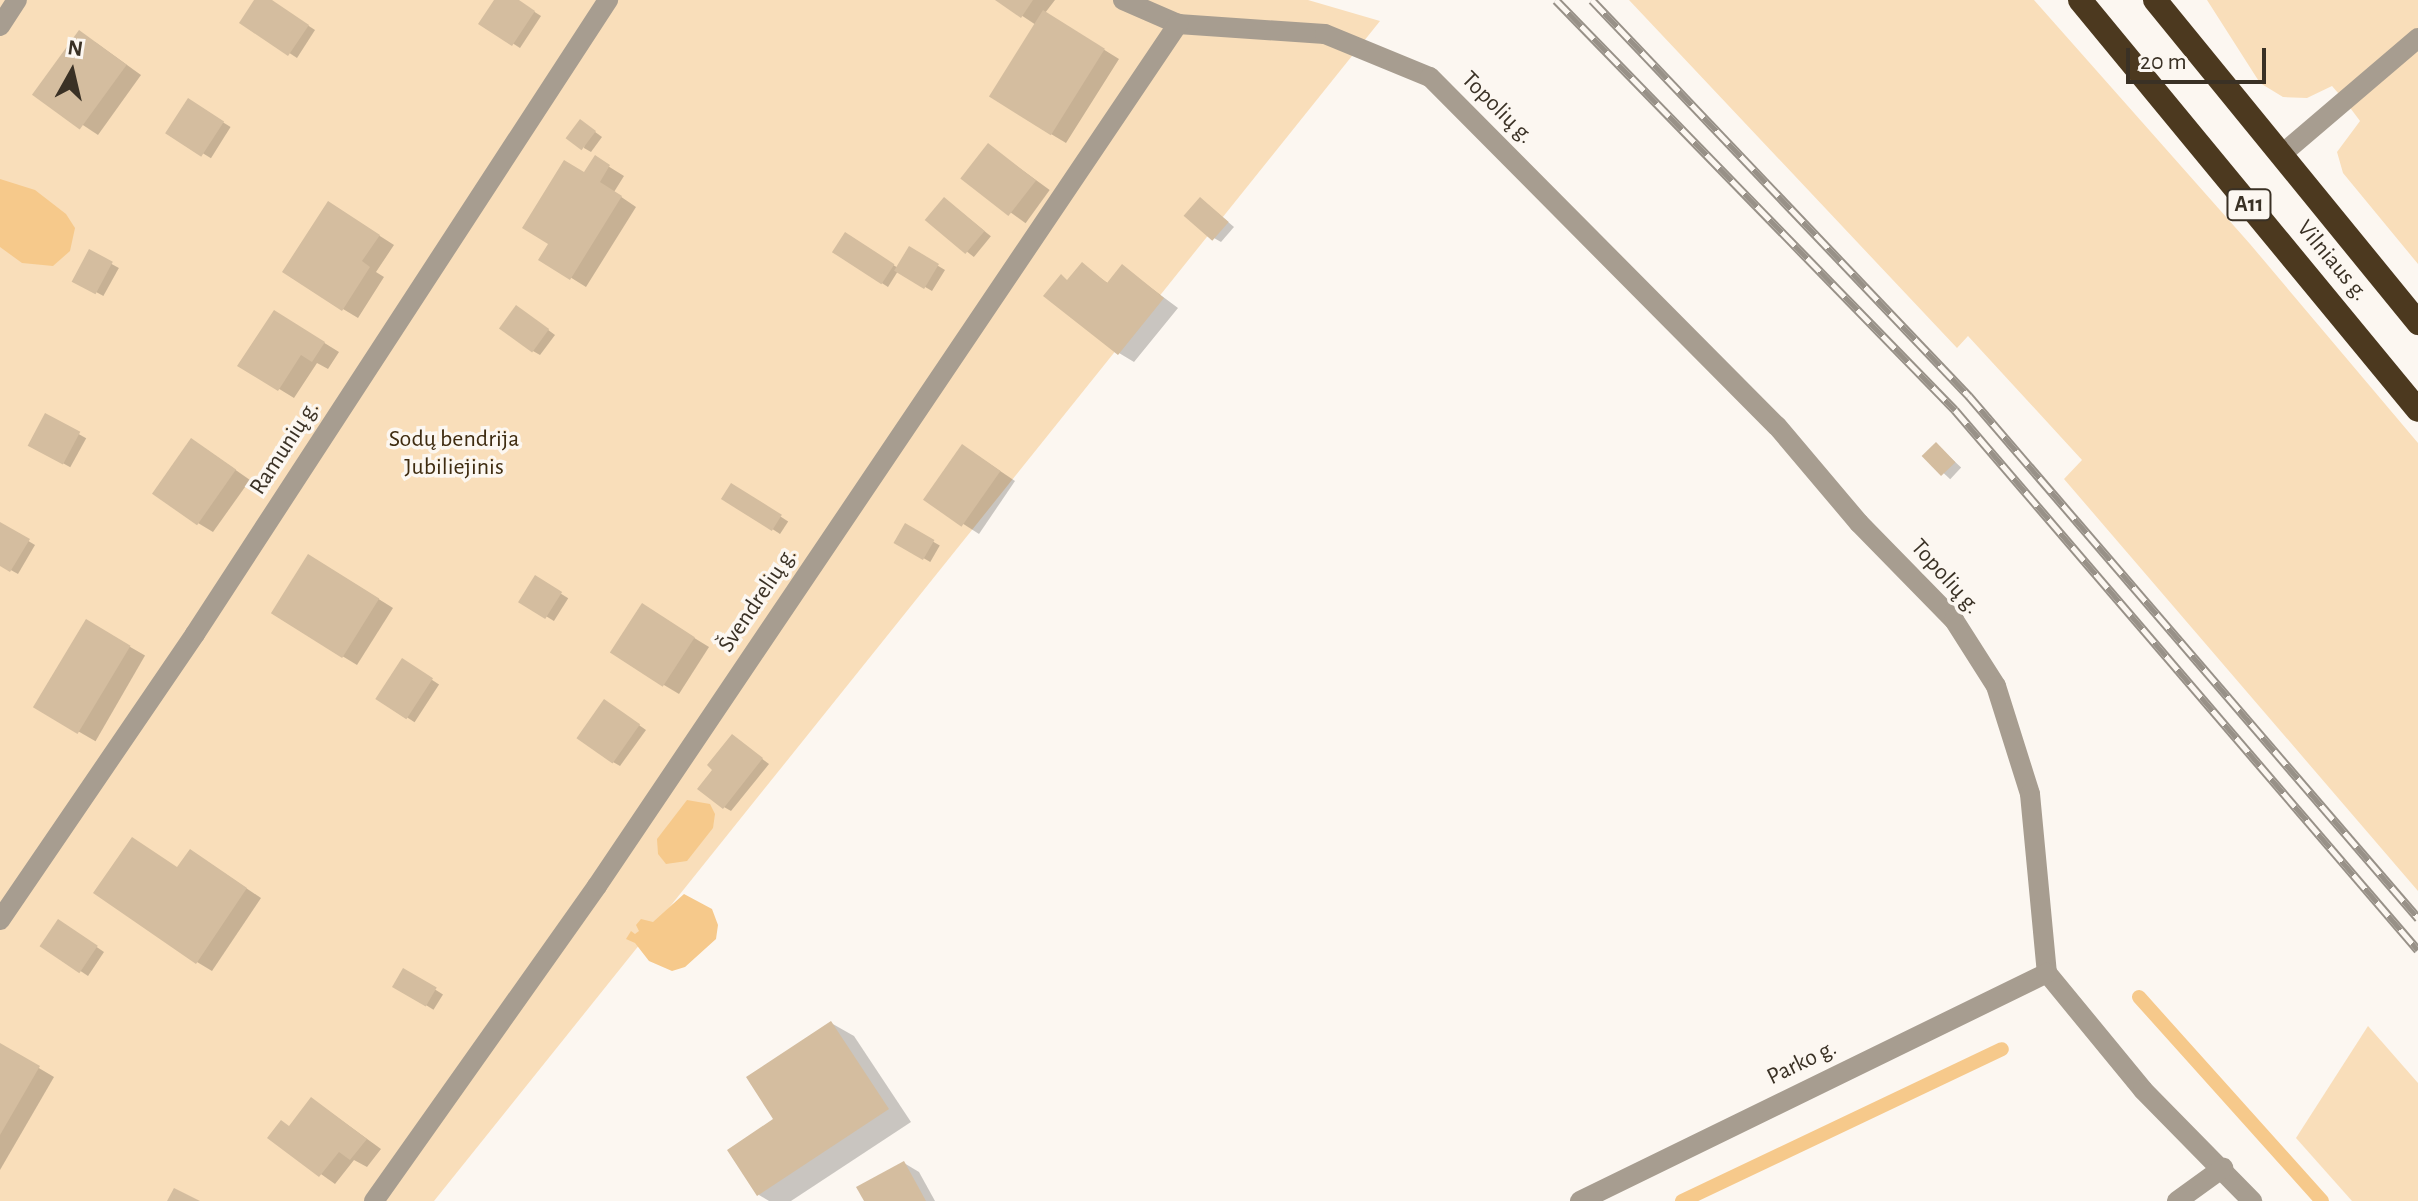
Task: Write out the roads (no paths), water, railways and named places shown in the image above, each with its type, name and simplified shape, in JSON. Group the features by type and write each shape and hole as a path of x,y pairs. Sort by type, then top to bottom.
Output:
{"highway":[{"name":"Vilniaus g.","path":"2080,0 2418,410"},
{"name":"Vilniaus g.","path":"2155,0 2418,323"}],"street":[{"path":"0,26 17,0"},
{"name":"Ramunių g.","path":"0,920 195,634 608,0"},
{"path":"1123,0 1178,24"},
{"name":"Topolių g.","path":"1178,24 1325,34 1430,77 1777,426 1859,523 1954,620 1996,686 2030,794 2047,973"},
{"name":"Švendrelių g.","path":"374,1201 597,886 1178,24"},
{"path":"2281,155 2418,38"},
{"path":"2047,973 2143,1090 2223,1168 2252,1201"},
{"name":"Parko g.","path":"1580,1201 2047,973"},
{"path":"2177,1201 2223,1168"}],"waterway":[{"path":"2139,997 2322,1201"},
{"path":"1682,1201 2002,1049"}],"railway":[{"path":"1556,0 1955,410 2418,950"},
{"path":"1592,0 1969,396 2418,918"}],"park label":[{"name":"Sodų bendrija Jubiliejinis","path":"454,454"}]}
